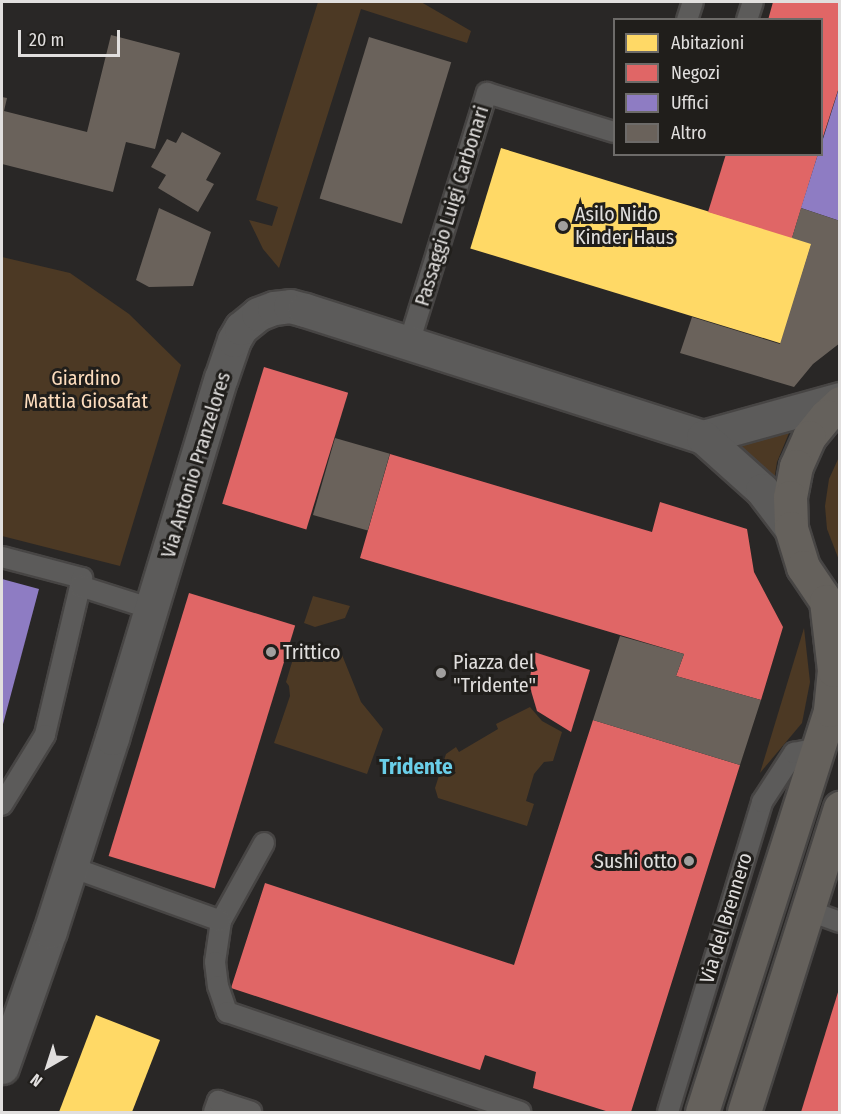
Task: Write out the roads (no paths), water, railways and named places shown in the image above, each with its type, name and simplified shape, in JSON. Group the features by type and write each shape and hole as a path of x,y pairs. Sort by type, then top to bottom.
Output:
{"main road":[{"path":"833,607 803,567 790,528 790,497 796,466 809,437 840,401"},
{"name":"Via del Brennero","path":"702,1113 830,710 834,670 833,607"},
{"path":"744,1113 840,808"}],"street":[{"name":"Via Antonio Pranzelores","path":"2,1067 70,867 152,609 220,378 234,340 241,328 258,314 274,308 290,306 703,437 762,490 790,528"},
{"path":"703,437 840,401"}],"lane":[{"path":"688,18 693,2"},
{"path":"748,18 753,2"},
{"name":"Passaggio Luigi Carbonari","path":"409,343 487,93 613,131"},
{"path":"2,557 82,578 45,735 2,805"},
{"path":"80,586 152,609"},
{"name":"Via del Brennero","path":"668,1113 762,802 794,753 817,748"},
{"path":"264,843 221,921 215,962 218,986 227,1012 520,1113"},
{"path":"70,867 221,921"},
{"path":"807,910 840,922"},
{"path":"214,1113 218,1101 251,1113"}],"place":[{"name":"Asilo Nido Kinder Haus","path":"563,226"},
{"name":"Trittico","path":"271,652"},
{"name":"Piazza del \"Tridente\"","path":"441,673"},
{"name":"Sushi otto","path":"689,861"}],"district":[{"name":"Tridente","path":"416,767"}],"park label":[{"name":"Giardino Mattia Giosafat","path":"86,390"}]}
